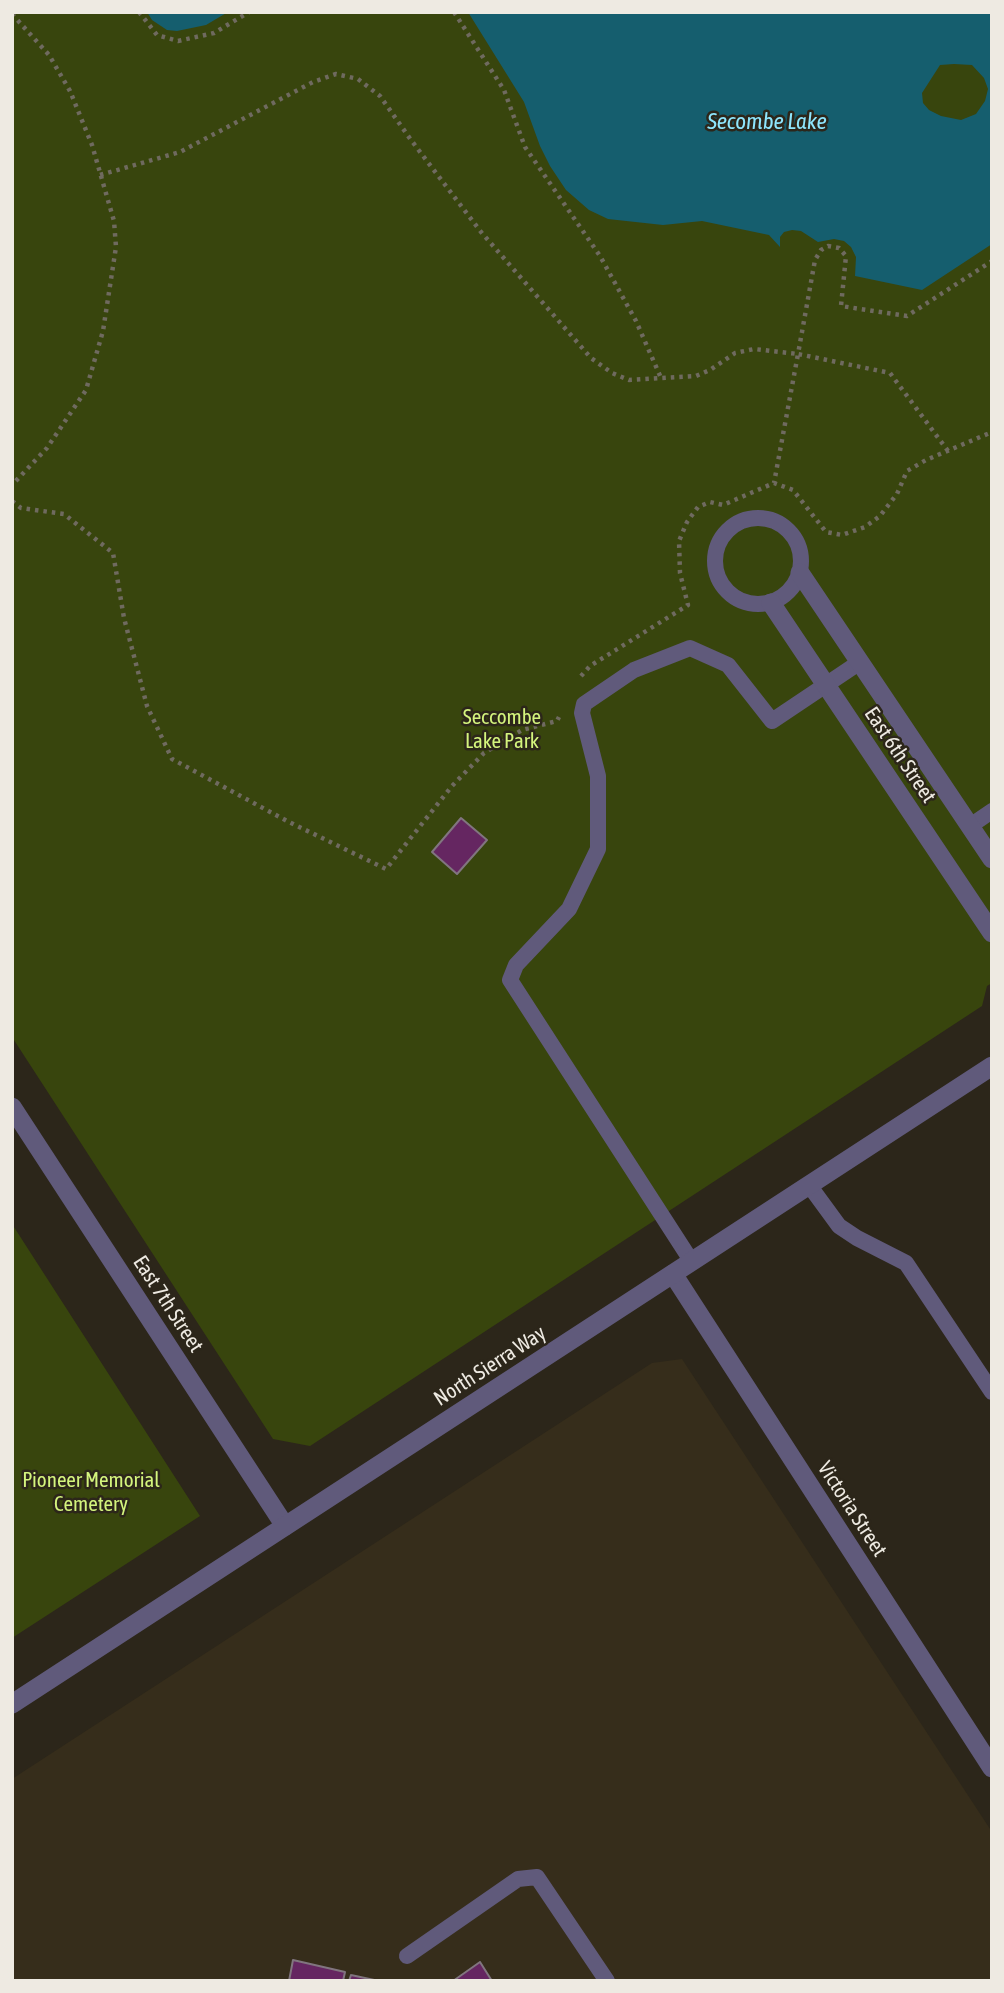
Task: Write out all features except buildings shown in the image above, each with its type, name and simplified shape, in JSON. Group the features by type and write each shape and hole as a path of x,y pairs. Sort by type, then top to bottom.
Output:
{"street":[{"name":"East 6th Street","path":"800,573 992,859"},
{"name":"East 6th Street","path":"771,603 992,933"},
{"name":"North Sierra Way","path":"12,1704 992,1066"},
{"name":"East 7th Street","path":"12,1107 285,1526"},
{"name":"Victoria Street","path":"673,1274 992,1768"}],"lane":[{"path":"752,518 780,523 791,533 798,545 802,559 794,586 771,603 757,605 743,602 730,595 721,584 715,556 719,542 727,530 738,522 752,518"},
{"path":"692,1262 510,980 516,965 569,909 598,849 598,776 582,713 584,704 634,670 691,649 728,665 772,721 860,662"},
{"path":"970,826 992,811"},
{"path":"809,1185 839,1226 906,1264 992,1392"},
{"path":"407,1956 518,1879 537,1877 607,1981"}],"path":[{"path":"139,12 157,35 178,41 214,33 249,12"},
{"path":"454,12 504,90 525,147 600,257 636,321 661,378"},
{"path":"12,13 49,55 70,91 92,145 114,221 116,247 103,331 86,390 47,448 12,485"},
{"path":"100,175 180,152 324,78 336,74 358,79 380,96 481,232 591,358 612,373 629,380 695,376 710,370 736,353 754,349 798,354 890,373 948,451"},
{"path":"774,483 815,260 821,250 828,246 835,247 846,256 841,306 907,316 992,261"},
{"path":"575,683 590,666 688,605 680,573 679,541 687,522 698,507 710,502 723,505 774,483 793,490 826,532 842,535 865,527 880,516 897,494 907,471 992,432"},
{"path":"12,501 22,508 64,513 113,553 124,618 147,706 172,759 287,821 386,869 452,786 484,752 522,730 557,721 561,711"}],"shaded area":[{"path":"682,1359 992,1832 992,1981 12,1981 12,1779 652,1363"}],"green space":[{"name":"Seccombe Lake Park","path":"12,12 992,12 992,983 987,986 982,1006 310,1446 273,1439 12,1037"},
{"name":"Pioneer Memorial Cemetery","path":"12,1224 200,1516 12,1638"}],"water":[{"path":"147,12 228,12 206,25 177,31 167,30 152,20"},
{"name":"Secombe Lake","path":"468,12 992,12 992,244 922,290 855,276 856,257 844,241 834,239 818,242 801,231 784,232 780,237 780,247 769,235 702,221 663,225 608,219 589,210 566,190 540,146 524,102","holes":["940,65 972,65 984,78 988,89 985,101 976,114 961,120 941,116 929,110 923,103 922,93"]}]}
